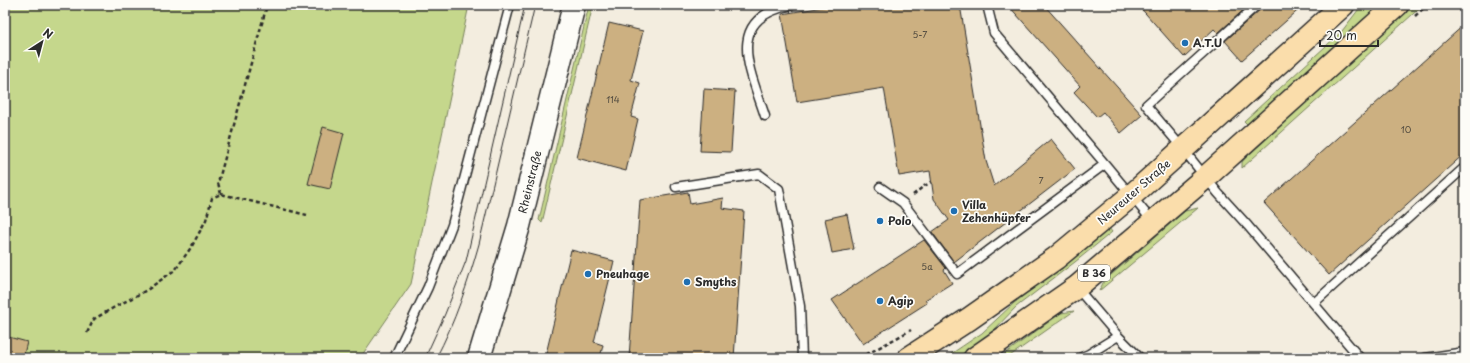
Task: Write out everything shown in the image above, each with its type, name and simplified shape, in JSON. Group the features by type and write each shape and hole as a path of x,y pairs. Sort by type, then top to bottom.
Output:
{"main road":[{"name":"Rheinstraße","path":"479,358 519,226 574,5"},
{"name":"Neureuter Straße","path":"910,358 1056,258 1132,195 1343,5"},
{"name":"B 36","path":"975,358 1077,287 1154,223 1397,5"}],"lane":[{"path":"394,358 428,287 452,225 510,5"},
{"path":"765,116 746,56 747,36 752,27 768,12 780,7 792,5"},
{"path":"987,5 994,33 1132,195 1154,223"},
{"path":"1257,5 1146,105 1206,177 1218,194 1248,226 1360,358"},
{"path":"880,187 903,203 957,274 1105,164"},
{"path":"1314,303 1465,168"},
{"path":"676,187 759,174 779,189 800,306 802,358"},
{"path":"1077,287 1118,336 1140,358"},
{"path":"1079,358 1089,354 1118,336"},
{"path":"1425,358 1465,352"}],"path":[{"path":"221,194 218,183 267,5"},
{"path":"924,186 932,182"},
{"path":"87,333 94,319 147,290 176,269 192,246 206,220 212,198 221,194 307,215"},
{"path":"860,358 914,328"}],"green space":[{"path":"5,5 469,5 411,284 360,358 5,358"},
{"path":"589,5 593,5 542,223 539,220"},
{"path":"1362,5 1379,5 1248,125 1244,121 1342,31"},
{"path":"1414,5 1423,5 1242,168 1242,162 1248,155"},
{"path":"1198,208 1099,291 1104,281 1185,211"},
{"path":"1109,228 1112,232 1016,307 994,330 956,358 945,358 982,333 1014,303"},
{"path":"1074,311 1007,358 999,358 1061,313"}],"building":[{"path":"835,5 960,5 986,161 994,186 1051,139 1075,169 954,262 932,232 949,220 934,199 930,171 899,176 884,88 797,102 782,14"},
{"path":"1008,5 1044,5 1142,115 1121,133 1103,112 1097,117 1074,92 1080,86"},
{"name":"A.T.U","path":"1138,5 1249,5 1218,33 1214,29 1184,57"},
{"path":"1262,5 1304,5 1242,60 1225,41 1261,9"},
{"path":"609,23 643,31 631,80 640,83 631,117 638,119 626,171 577,158"},
{"path":"1465,24 1465,153 1329,275 1264,203"},
{"path":"704,89 735,91 731,152 700,151"},
{"path":"323,127 344,133 330,189 308,184"},
{"name":"Smyths","path":"688,192 690,204 723,198 722,208 744,211 734,358 629,358 640,200"},
{"path":"847,214 854,249 832,253 825,219"},
{"name":"Agip","path":"924,240 946,268 944,270 952,283 925,300 927,303 863,344 832,300"},
{"path":"571,250 614,261 594,342 603,345 600,358 545,358"},
{"path":"5,336 27,342 23,358 5,358"}],"tram line":[{"path":"425,358 445,314 466,261 525,5"},
{"path":"436,358 460,302 479,244 535,5"}],"place":[{"name":"A.T.U","path":"1185,43"},
{"name":"Villa Zehenhüpfer","path":"954,211"},
{"name":"Polo","path":"880,221"},
{"name":"Pneuhage","path":"588,274"},
{"name":"Smyths","path":"687,282"},
{"name":"Agip","path":"880,301"}]}
